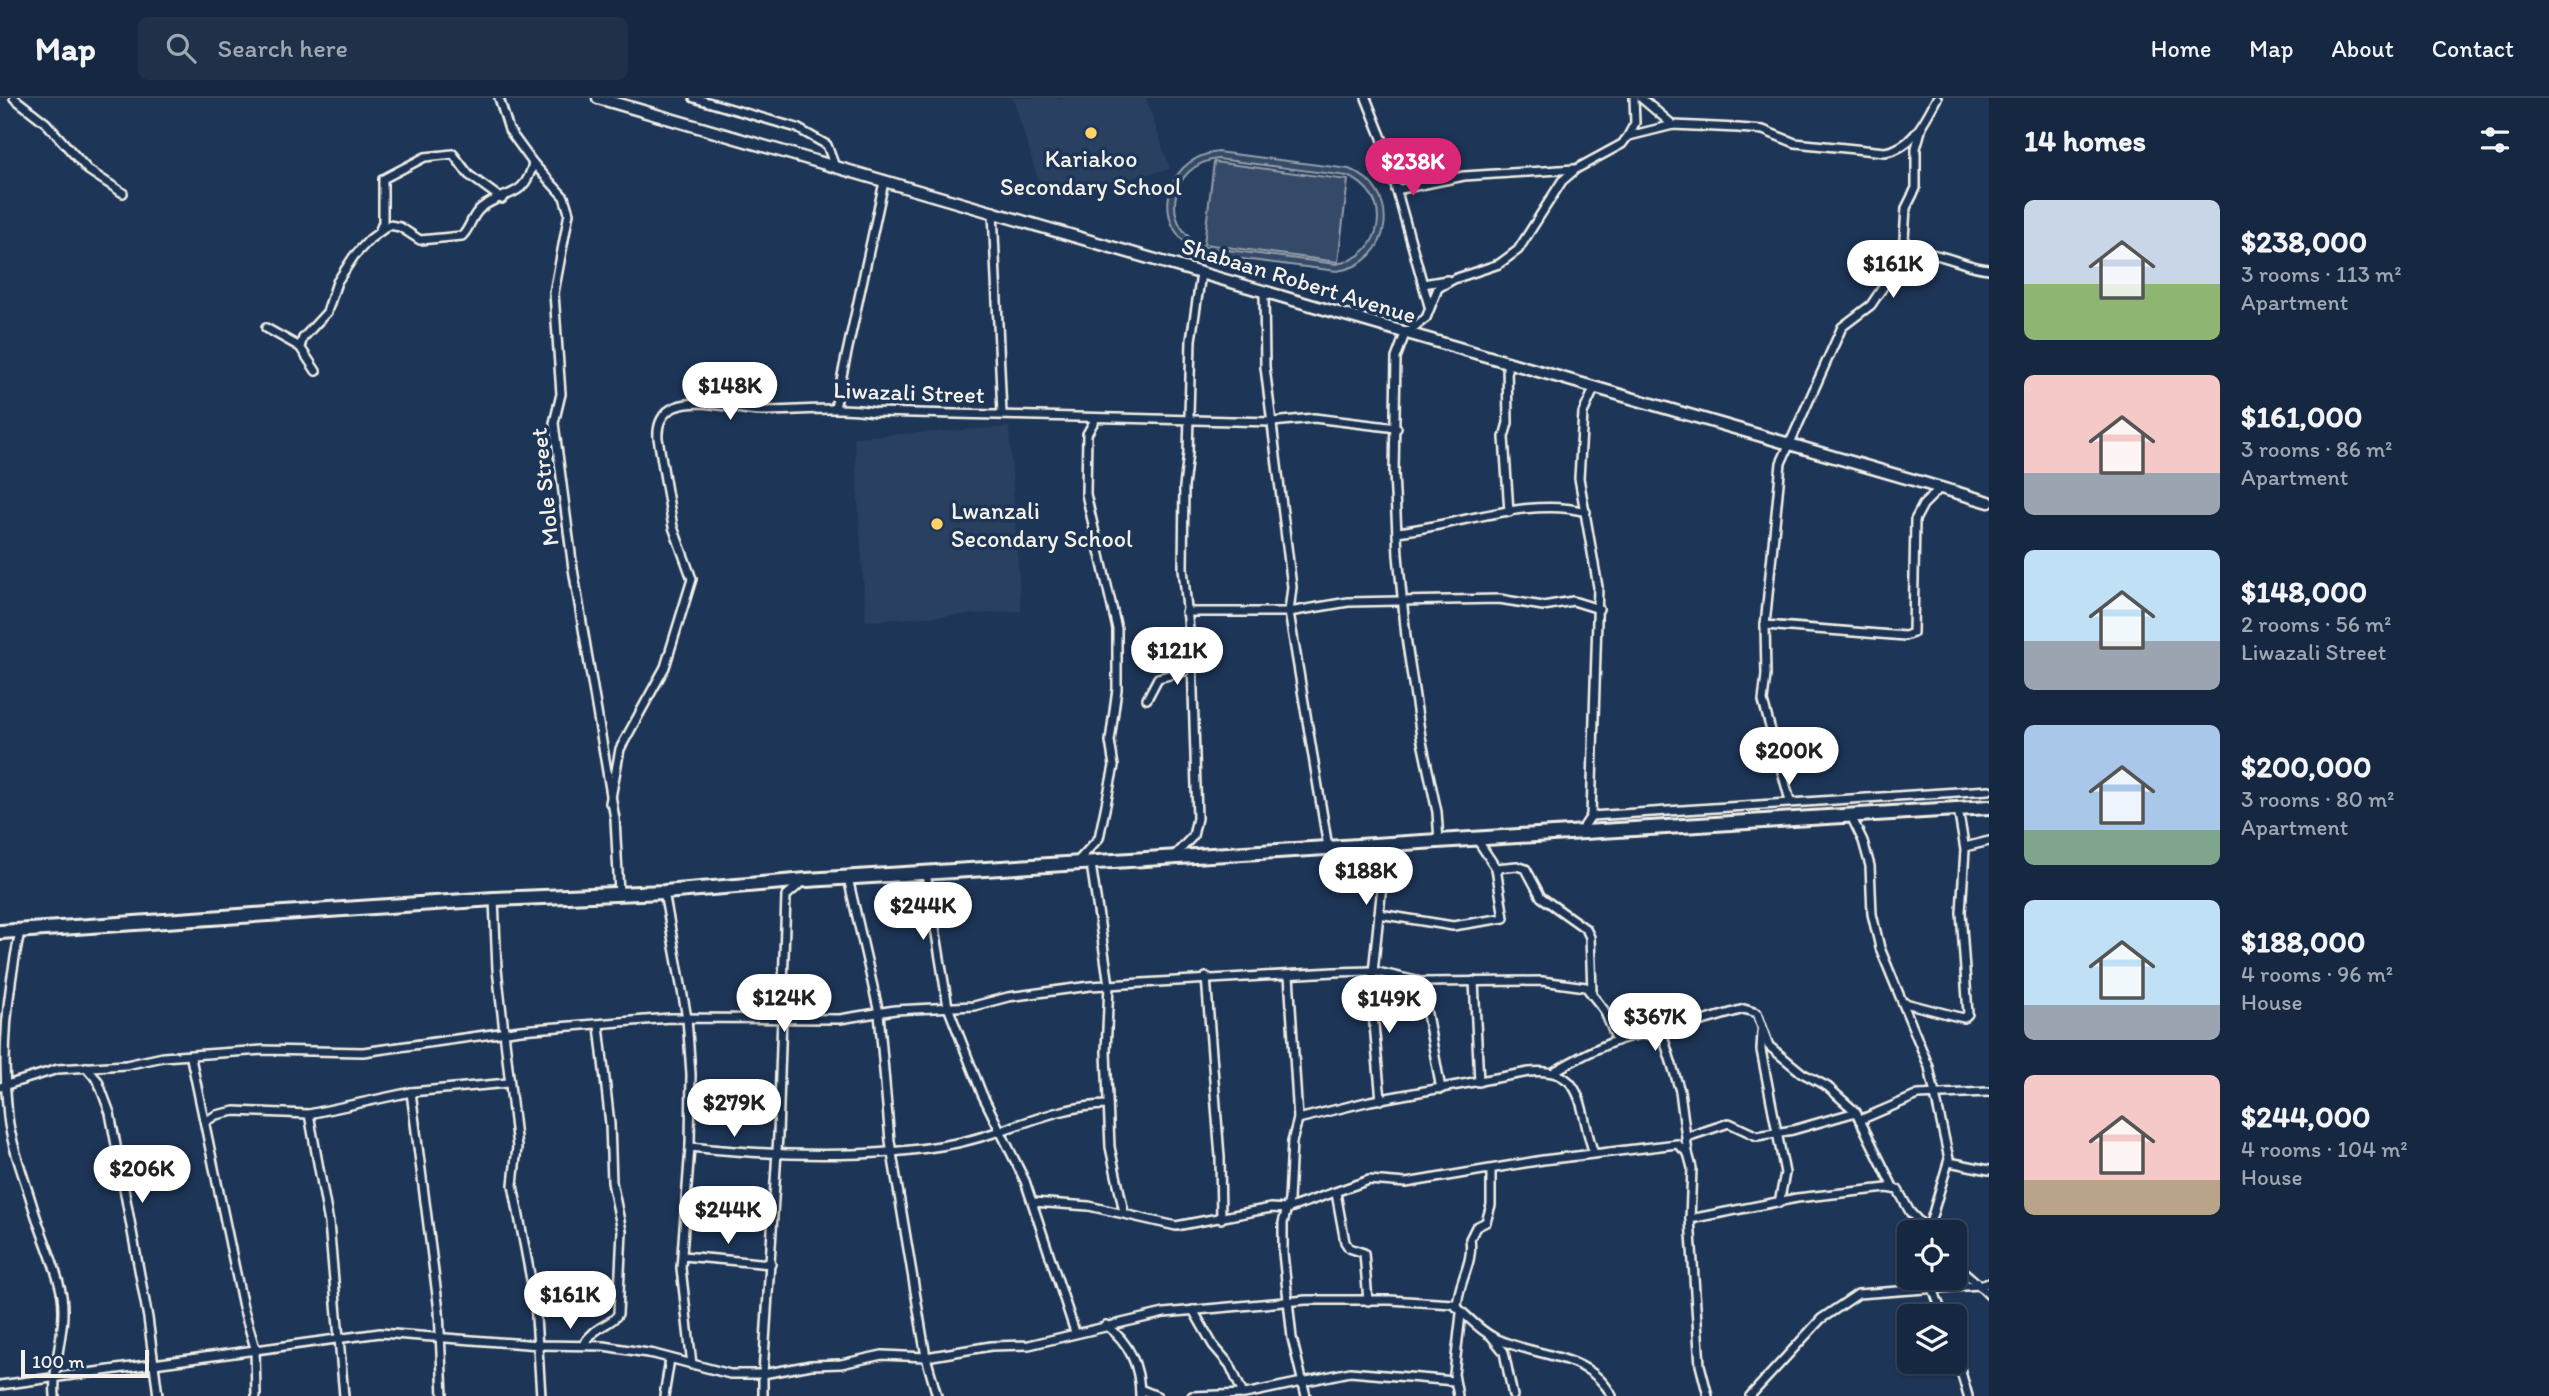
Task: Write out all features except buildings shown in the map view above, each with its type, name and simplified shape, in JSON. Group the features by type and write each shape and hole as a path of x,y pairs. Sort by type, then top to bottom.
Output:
{"highway":[{"path":"0,932 1989,807"}],"street":[{"path":"14,98 46,123 88,170 123,193"},
{"name":"Mole Street","path":"499,98 509,130 533,163 560,191 569,213 554,293 561,394 554,423 573,569 610,803 615,819 619,893"},
{"name":"Shabaan Robert Avenue","path":"598,98 834,164 884,183 993,211 1405,334 1989,502"},
{"path":"694,98 797,128 827,145 834,164"},
{"path":"1366,98 1382,138 1429,307"},
{"path":"1790,801 1782,783 1781,758 1763,701 1766,675 1765,625 1780,470 1842,327 1877,298 1899,259 1906,208 1916,188 1916,148 1922,127 1937,98"},
{"path":"1423,284 1454,279 1491,267 1513,255 1562,181 1576,169 1615,148 1628,136 1635,123 1634,99"},
{"path":"1634,99 1673,125"},
{"path":"1628,136 1673,125 1761,130 1788,142 1885,152 1899,148 1922,127"},
{"path":"380,232 383,222 383,180 425,157 453,153 469,175 502,199"},
{"path":"300,347 303,338 327,312 337,282 355,256 380,232 393,225 420,240 466,234 480,209 525,184 533,163"},
{"path":"1396,190 1464,176 1576,169"},
{"path":"835,408 884,183"},
{"path":"993,211 1002,414"},
{"path":"1899,259 1923,251 1968,266 1989,269"},
{"path":"1171,859 1188,844 1196,831 1191,666 1186,612 1184,487 1191,340 1201,274"},
{"path":"1438,841 1437,812 1418,718 1403,602 1394,473 1397,428 1396,358 1405,334 1424,321 1438,288 1454,279"},
{"path":"1264,291 1264,353 1292,587 1289,612 1328,847"},
{"path":"266,328 300,347 316,371"},
{"path":"1507,362 1508,423 1504,437 1509,512"},
{"path":"1581,832 1591,816 1599,609 1597,568 1579,478 1583,413 1595,387"},
{"name":"Liwazali Street","path":"610,803 621,749 665,667 692,579 672,522 658,434 663,415 671,409 688,405 760,411 835,408 1272,422 1314,418 1397,428"},
{"path":"1074,865 1099,838 1114,766 1110,746 1117,689 1117,629 1086,494 1087,434 1096,418"},
{"path":"1765,625 1905,636 1913,633 1915,520 1923,505 1940,488"},
{"path":"1397,532 1443,526 1509,512 1556,507 1586,512"},
{"path":"1186,612 1289,612 1348,602 1499,599 1543,606 1573,601 1599,609"},
{"path":"1147,699 1158,678 1185,671 1191,666"},
{"path":"1591,816 1989,790"},
{"path":"1905,1003 1964,1018 1968,1014 1960,899 1965,847 1958,809"},
{"path":"1850,815 1863,841 1870,866 1872,914 1878,939 1929,1067 1949,1162 1931,1220"},
{"path":"1379,914 1453,926 1498,922 1504,918 1496,868 1476,838"},
{"path":"1965,847 1989,841"},
{"path":"1381,1100 1372,1015 1373,971 1386,846"},
{"path":"1091,864 1109,985 1108,1105 1113,1165 1124,1212"},
{"path":"1496,868 1517,866 1526,870 1541,897 1586,929 1590,937 1592,990 1617,1041"},
{"path":"926,873 948,1007 982,1094 1001,1129 1033,1202 1075,1332"},
{"path":"848,878 879,1013 892,1150 926,1357 937,1396"},
{"path":"763,1396 786,896 807,880"},
{"path":"664,891 687,1018 691,1074 690,1147 681,1275 692,1365"},
{"path":"494,899 497,969 517,1147 513,1185 530,1260 539,1345 541,1396"},
{"path":"20,931 7,995 4,1087 11,1129 61,1294 63,1331 53,1379 55,1396"},
{"path":"4,1087 43,1072 138,1064 163,1057 191,1058 264,1050 363,1052 505,1032 687,1018 840,1019 1109,985 1206,977 1373,971 1421,982 1553,982 1592,990"},
{"path":"1289,975 1298,1119 1292,1142 1287,1209 1282,1231 1292,1338 1306,1396"},
{"path":"1206,977 1220,1157 1221,1219"},
{"path":"1474,981 1479,1082"},
{"path":"1421,982 1441,1088"},
{"path":"1298,1119 1441,1088 1529,1072 1555,1071 1617,1041 1658,1034 1744,1009 1757,1013 1769,1046 1779,1056 1828,1087 1858,1116 1894,1189"},
{"path":"583,1345 594,1329 614,1320 618,1314 622,1252 621,1221 612,1182 610,1124 599,1026"},
{"path":"1763,1029 1761,1050 1785,1173 1779,1203"},
{"path":"1658,1034 1666,1041 1670,1052 1692,1168 1690,1219 1700,1364 1708,1396"},
{"path":"191,1058 243,1307 255,1348 256,1396"},
{"path":"86,1067 98,1081 110,1113 158,1396"},
{"path":"1555,1071 1564,1076 1576,1093 1594,1153"},
{"path":"205,1122 216,1115 235,1111 309,1114 411,1092 508,1083"},
{"path":"411,1092 441,1337 443,1396"},
{"path":"1687,1137 1729,1123 1756,1136 1858,1116 1906,1099 1933,1093 1989,1092"},
{"path":"690,1147 727,1153 776,1154 892,1150 958,1143 1056,1113 1108,1105"},
{"path":"309,1114 329,1223 344,1396"},
{"path":"1033,1202 1068,1203 1124,1212 1176,1226 1271,1208 1287,1209 1369,1180 1406,1183 1594,1153 1672,1144 1681,1146 1688,1153"},
{"path":"1949,1162 1989,1170"},
{"path":"1458,1396 1454,1381 1461,1283 1473,1253 1470,1238 1476,1227 1486,1222 1491,1205 1490,1171"},
{"path":"1690,1219 1779,1203 1894,1189 1900,1192 1916,1220"},
{"path":"1336,1193 1345,1242 1349,1248 1364,1253 1368,1301"},
{"path":"683,1256 771,1264"},
{"path":"1967,1274 1989,1294"},
{"path":"1967,1286 1989,1283"},
{"path":"1750,1396 1807,1332 1846,1301 1868,1292 1900,1290"},
{"path":"0,1385 380,1333 629,1349 730,1374 763,1374 811,1365 841,1364 882,1355 926,1357 991,1346 1029,1345 1146,1316 1194,1310 1288,1302 1368,1301 1448,1303 1459,1310 1492,1336 1503,1351 1513,1396"},
{"path":"1194,1310 1213,1345 1230,1365 1243,1394"},
{"path":"1106,1325 1123,1339 1136,1367 1140,1393 1157,1396"},
{"path":"1492,1336 1529,1351 1591,1368 1612,1396"},
{"path":"664,1396 670,1359"},
{"path":"1192,1396 1243,1394 1303,1380 1362,1372 1454,1381"},
{"path":"1962,1374 1968,1396"}],"shaded area":[{"name":"Kariakoo Secondary School","path":"1013,98 1146,98 1170,169 1044,199"},
{"path":"1217,152 1349,169 1366,179 1378,193 1384,209 1380,241 1370,255 1356,265 1337,271 1203,254 1186,244 1175,230 1169,214 1169,197 1174,182 1183,168 1198,157","holes":["1218,159 1347,176 1362,185 1372,196 1378,224 1365,250 1352,259 1336,264 1205,247 1190,238 1176,213 1180,184 1188,172 1201,163"]},
{"path":"1214,162 1348,180 1338,262 1204,244"},
{"name":"Lwanzali Secondary School","path":"1009,427 1021,611 866,621 854,437"}],"place":[{"name":"Kariakoo Secondary School","path":"1091,133"},
{"name":"Lwanzali Secondary School","path":"937,524"}]}
